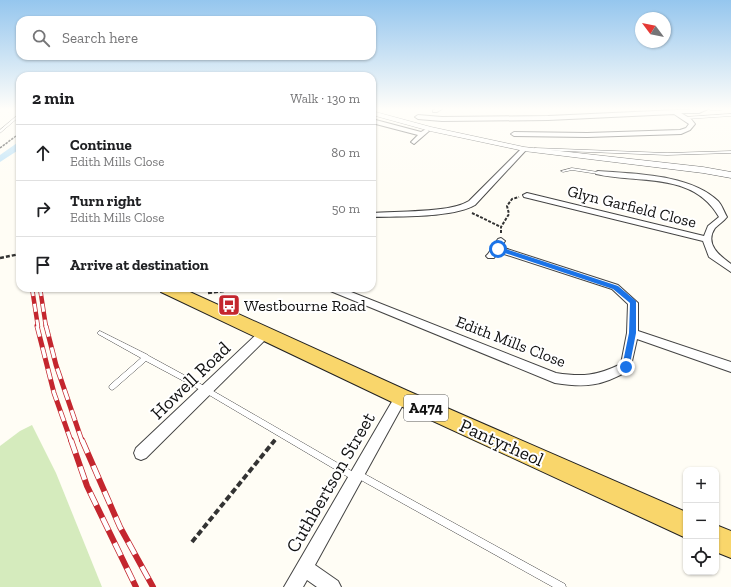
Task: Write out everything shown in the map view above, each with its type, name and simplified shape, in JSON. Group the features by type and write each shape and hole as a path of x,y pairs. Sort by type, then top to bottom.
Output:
{"main road":[{"name":"Pantyrheol","path":"175,292 401,397 683,524"},
{"path":"718,539 731,545"}],"street":[{"path":"414,142 420,136"},
{"path":"455,136 524,149 703,170 731,175"},
{"path":"376,216 448,211 464,208 472,203 524,149"},
{"path":"598,172 620,178 655,178 678,182 702,194 715,203 727,218 711,228 707,239 712,255 731,269"},
{"name":"Glyn Garfield Close","path":"527,195 551,196 707,239"},
{"name":"Edith Mills Close","path":"351,292 555,378 582,382 605,378 626,367 633,333 634,303 615,287 497,249"},
{"path":"633,333 731,367"},
{"name":"Howell Road","path":"142,454 264,334"},
{"name":"Cuthbertson Street","path":"293,587 401,397"},
{"path":"304,568 332,587"}],"lane":[{"path":"524,149 560,149 667,154 731,152"},
{"path":"563,171 572,169 598,172"},
{"path":"100,333 206,390 357,476 562,587"},
{"path":"112,387 146,357"}],"path":[{"path":"0,148 16,137"},
{"path":"497,249 501,226 509,214 507,206 512,199 527,195"},
{"path":"464,208 501,226"},
{"path":"0,258 16,255"},
{"path":"192,542 280,433"}],"green space":[{"path":"32,425 56,473 102,587 0,587 0,446 20,431"}],"waterway":[{"path":"0,159 16,148"}],"railway":[{"path":"33,292 38,327"},
{"path":"41,292 46,327"},
{"path":"37,326 54,393 71,441"},
{"path":"46,326 56,365 82,441"},
{"path":"71,440 87,486 136,587"},
{"path":"82,440 120,527 153,587"}],"place":[{"name":"Westbourne Road","path":"229,305"}],"route":[{"path":"498,249 615,287 634,303 633,333 626,367"}]}
